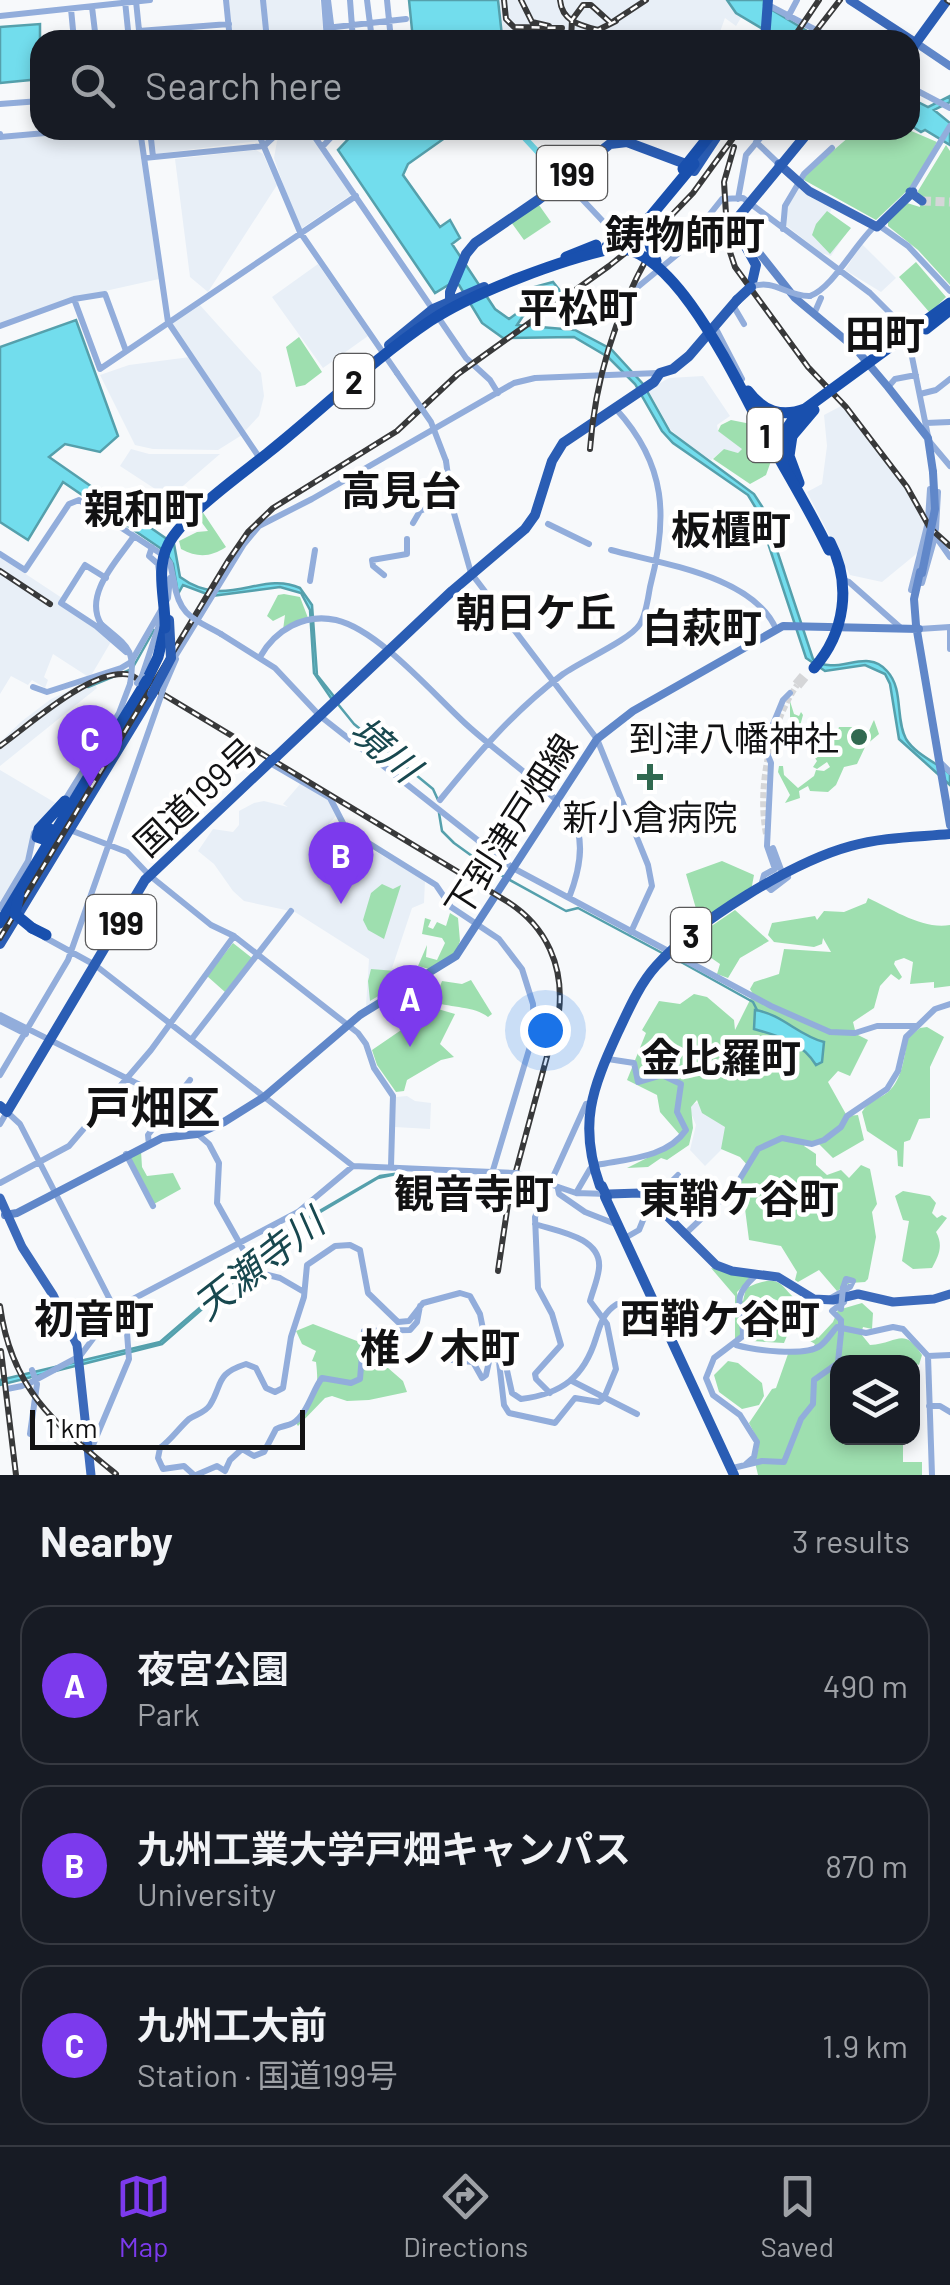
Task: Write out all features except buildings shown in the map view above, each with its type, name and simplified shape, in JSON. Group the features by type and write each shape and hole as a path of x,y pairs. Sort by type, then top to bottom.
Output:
{"highway":[{"path":"920,38 947,1"},
{"path":"540,270 622,234 650,212 709,140"},
{"path":"701,315 658,264 650,248 648,228 657,204 709,140"},
{"path":"711,140 663,208 654,235 664,262 715,334"},
{"name":"199","path":"166,552 186,524 260,458 436,313 468,297 579,260 624,238 658,211 711,140"},
{"path":"754,283 758,260 744,212 804,140"},
{"name":"199","path":"468,297 453,284 475,244 606,146 627,142 694,167"},
{"name":"2","path":"187,520 437,317 468,297 602,248 630,233 694,167"},
{"path":"596,246 634,244 651,254 701,315"},
{"path":"540,270 602,251 628,248 653,262 701,315"},
{"name":"2","path":"187,520 427,315 452,301 540,270"},
{"path":"408,334 444,308 513,279"},
{"name":"国道199号","path":"482,564 530,526 540,508 552,465 566,443 642,391 658,375 682,362 715,334 754,283"},
{"path":"384,354 430,318 468,297"},
{"path":"774,440 796,412 899,343 950,302"},
{"name":"1","path":"715,334 755,400 783,414 810,407 924,326 950,302"},
{"name":"1","path":"715,334 752,402 775,417 802,414 899,343"},
{"name":"1","path":"715,334 842,570 842,604 834,638 811,671"},
{"name":"1","path":"831,546 818,527 788,452 792,436 807,416 864,369"},
{"name":"国道199号","path":"3,1109 49,1042 150,875 532,519 552,461 563,443 642,391"},
{"name":"1","path":"774,440 809,507"},
{"name":"199","path":"166,552 182,520 260,458"},
{"path":"164,628 160,564 178,522 244,467"},
{"path":"166,552 187,520"},
{"path":"30,864 147,686 164,628 163,558 187,520"},
{"path":"818,527 838,574 841,605"},
{"path":"831,546 845,572 838,623"},
{"name":"国道199号","path":"0,944 70,830 147,686 171,658 166,552"},
{"path":"0,922 92,766 147,686"},
{"path":"0,922 92,766"},
{"path":"53,830 43,839 36,836 65,801"},
{"path":"45,936 15,914 14,905 53,830"},
{"name":"3","path":"782,875 860,845 950,834"},
{"name":"3","path":"734,1470 605,1192 591,1148 595,1083 635,996 672,952 764,887 782,875 850,846 950,834"},
{"path":"818,865 839,852"},
{"name":"3","path":"591,1103 642,989 672,952"},
{"name":"3","path":"605,1192 734,1470"}],"main road":[{"path":"850,0 890,30"},
{"path":"920,51 950,66"},
{"path":"783,165 877,226 912,193 923,200"},
{"path":"744,212 750,240 785,287 855,348 927,439 936,509 916,600 950,813"},
{"name":"下到津戸畑線","path":"5,1215 148,1144 194,1133 234,1115 264,1097 349,1024 456,956 598,739 633,712 776,629 838,623 918,629"},
{"path":"943,770 950,825"},
{"path":"605,1192 636,1194 652,1200 715,1266 732,1273 781,1280 814,1300 833,1301 847,1292 888,1304 950,1295"},
{"path":"0,1200 30,1262 53,1295 80,1362 90,1475"},
{"path":"684,1234 721,1268 778,1277 809,1297 828,1300 858,1294 893,1302 950,1295"},
{"path":"80,1362 90,1475"}],"street":[{"path":"0,16 150,0"},
{"path":"226,0 229,30"},
{"path":"263,0 266,30"},
{"path":"326,0 329,30"},
{"path":"350,0 353,30"},
{"path":"368,0 371,30"},
{"path":"387,0 390,30"},
{"path":"788,16 796,0"},
{"path":"136,1 139,30"},
{"path":"125,2 128,30"},
{"path":"770,6 814,30"},
{"path":"92,7 95,30"},
{"path":"71,9 73,30"},
{"path":"329,27 406,19"},
{"path":"180,30 229,24"},
{"path":"920,92 944,105"},
{"path":"0,104 30,102"},
{"path":"912,193 950,128"},
{"path":"0,134 0,138 30,135"},
{"path":"143,140 168,322 260,458"},
{"path":"148,158 149,140"},
{"path":"262,140 300,232 431,422 446,461 452,506 472,573 598,739 651,873 650,892 631,932"},
{"path":"148,158 254,147 268,140"},
{"path":"271,161 275,140"},
{"path":"317,140 470,364 486,376 498,393"},
{"path":"322,147 329,140"},
{"path":"744,212 745,158 757,141 783,165"},
{"path":"254,147 271,161"},
{"path":"784,229 785,206 802,179 832,148"},
{"path":"565,179 614,233"},
{"path":"74,299 100,369 356,196"},
{"path":"611,308 662,268 720,201 728,198 744,212 772,220 885,310 915,376 927,439"},
{"path":"772,207 772,220"},
{"path":"754,283 797,299 810,298 825,291 877,226 906,248 950,302 795,419 774,440"},
{"path":"635,247 662,268"},
{"path":"0,326 74,299 104,294 126,351"},
{"path":"814,314 820,298"},
{"path":"737,303 744,324"},
{"path":"715,334 832,552 843,580 838,623"},
{"path":"0,908 28,861 36,828 65,801 118,713 178,655 248,541 264,525 313,502 498,393 528,381 658,375"},
{"path":"888,386 895,379 915,376"},
{"path":"919,395 950,380"},
{"path":"919,395 927,439 950,466"},
{"path":"440,800 487,742 554,681 639,626 657,562 663,512 659,488 634,430 616,409"},
{"path":"910,416 922,412"},
{"path":"927,439 950,422"},
{"path":"911,590 934,490 936,529"},
{"path":"0,554 25,570 75,500 166,552"},
{"path":"413,523 420,511 435,504"},
{"path":"548,524 589,544"},
{"path":"134,536 95,600 96,615 128,648 132,666 147,686"},
{"path":"921,576 935,536 950,556"},
{"path":"384,575 372,560 407,554 407,540"},
{"path":"310,581 315,550"},
{"path":"611,550 714,577 766,610 776,629"},
{"path":"32,687 47,692 131,662 163,606 158,567 149,556 166,552"},
{"path":"106,578 86,566 61,603 120,644 131,662"},
{"path":"843,580 902,628"},
{"path":"0,1072 70,952 108,843 170,586"},
{"path":"170,586 184,612 281,674 320,716 513,868 780,1010 830,1032 854,1034 877,1026 918,1026"},
{"path":"260,658 291,625 312,620 340,621 389,651 570,815 580,836 576,878 568,898"},
{"path":"918,629 950,627 950,649"},
{"path":"790,692 782,700 764,746 771,763 767,846 775,869 764,875 764,887 770,890 796,873 818,865"},
{"path":"272,760 330,798 340,824 352,834 442,890 450,907 499,938 522,968 536,1022 493,1170"},
{"path":"70,830 127,852 215,927 234,936 349,1024 364,1040 374,1068 393,1096 390,1166"},
{"path":"772,849 782,875"},
{"path":"191,1040 291,911"},
{"path":"45,936 94,965 353,1166 493,1170 516,1173 576,1193 605,1192"},
{"path":"0,1183 70,1146 170,1024 234,936"},
{"path":"684,1234 735,1187 758,1149 782,1138 817,1143 894,1082 902,1044 935,1009 950,1004"},
{"path":"0,1016 144,1086 212,1147 219,1163 216,1200 251,1265 260,1273 280,1278 304,1292"},
{"path":"576,1193 594,1167 640,1158 666,1147 686,1130 677,1112 681,1084 662,1076 638,1082 634,1063 608,1059"},
{"path":"148,1144 148,1135 190,1080"},
{"path":"551,1393 535,1374 557,1354 561,1345 552,1314 538,1288 535,1212 586,1104 591,1103"},
{"path":"0,1124 3,1109"},
{"path":"3,1109 20,1124 124,1326 129,1353 90,1457"},
{"path":"126,1155 153,1206"},
{"path":"4,1390 24,1386 34,1375 53,1368 80,1362 116,1308 298,1212 353,1166"},
{"path":"625,1239 642,1227 652,1200 678,1176"},
{"path":"558,1188 572,1204 618,1225"},
{"path":"499,1362 508,1413 556,1422 572,1399 599,1402 604,1398 616,1373 603,1317 590,1301 599,1268 593,1248 578,1238 534,1224"},
{"path":"420,1304 412,1329 364,1331 360,1380 352,1383 322,1378 316,1394 296,1420 276,1429 264,1452 254,1456 242,1449 230,1460 225,1472 217,1466 195,1475 184,1466 163,1469 159,1451 188,1420 208,1408 220,1380 246,1364 258,1372 262,1386 278,1394 284,1384 306,1268 311,1260 334,1246 350,1245 362,1254 368,1293 394,1320 402,1323 420,1304 460,1293 470,1296 480,1314 490,1357 485,1377 472,1362 452,1360"},
{"path":"734,1470 754,1457 757,1442 740,1415 713,1396 706,1378 714,1358 736,1345 744,1332 740,1291 755,1276"},
{"path":"828,1300 850,1288 852,1280 845,1280 847,1292 841,1310 839,1355"},
{"path":"841,1321 832,1311 847,1292"},
{"path":"490,1357 508,1369 511,1390 517,1398 551,1393 572,1381 590,1357 603,1317 612,1307 623,1302 635,1308 647,1324 663,1320"},
{"path":"736,1345 808,1350 820,1346 837,1327 866,1334 900,1327 928,1356 932,1475"},
{"path":"928,1356 950,1355"},
{"path":"746,1464 782,1464 786,1460 803,1416 813,1404 814,1380 830,1369"},
{"path":"30,1434 36,1406 34,1375"},
{"path":"572,1381 637,1414"},
{"path":"930,1406 950,1412"}],"shaded area":[{"path":"229,0 261,0 263,30 231,30"},
{"path":"266,0 320,0 323,30 268,30"},
{"path":"498,0 727,0 742,16 736,26 725,18 721,30 501,30"},
{"path":"0,140 138,140 159,279 69,299 0,324"},
{"path":"154,140 258,141 155,154"},
{"path":"316,140 351,195 299,230 274,158 277,141"},
{"path":"256,150 263,154 277,185 208,292 190,277 175,159"},
{"path":"799,189 832,208 829,215 850,227 831,256 821,253 787,226 787,207"},
{"path":"862,244 896,278 881,292 845,270"},
{"path":"318,264 368,336 323,368 272,297"},
{"path":"199,304 261,373 264,396 259,416 245,431 170,321"},
{"path":"190,357 242,435 218,450 135,445 100,375 129,365"},
{"path":"703,376 730,416 717,425 718,431 743,448 738,453 724,449 711,460 686,444 670,429 648,390 669,378"},
{"path":"843,405 904,486 925,525 921,550 882,582 850,575 807,492 822,484 827,446 824,415"},
{"path":"131,449 149,454 220,454 169,498 120,466"},
{"path":"0,557 62,598 59,603 112,640 92,674 87,676 53,654 44,677 48,680 45,688 32,680 28,685 11,676 0,694"},
{"path":"92,680 97,688 0,766 0,742 22,721 51,699"},
{"path":"0,770 59,805 34,827 24,865 0,901"},
{"path":"301,783 328,798 336,816 320,834 331,844 358,855 362,849 372,856 376,852 425,880 424,903 412,908 392,968 398,970 390,994 366,1006 369,959 295,912 244,901 198,851 213,829 233,832 239,825 239,811 254,803 264,801 288,807 283,804"},
{"path":"396,1097 431,1103 430,1129 395,1127"},
{"path":"702,1101 728,1127 724,1147 705,1166 690,1150 696,1125 688,1106"}],"green space":[{"path":"920,135 937,142 912,186 876,220 804,180 845,140 920,140"},
{"path":"946,145 950,151 950,285 918,250 888,226 907,203 920,207 918,191"},
{"path":"539,205 551,222 524,240 511,222"},
{"path":"827,211 851,228 830,254 812,235"},
{"path":"916,262 946,297 930,313 899,277"},
{"path":"299,337 322,372 296,387 286,347"},
{"path":"731,420 751,424 759,431 756,437 771,461 766,475 750,484 713,459 724,449 738,453 742,449 718,431"},
{"path":"202,511 226,547 204,555 181,549 179,541 208,531 197,516"},
{"path":"278,595 300,597 308,618 283,630 285,615 273,621 267,616"},
{"path":"790,701 794,714 803,715 800,726 824,755 839,727 856,727 855,741 868,734 874,720 879,734 866,745 857,764 844,767 828,792 810,791 808,786 799,791 800,798 785,803 790,795 778,772 779,766 783,766 784,775 798,788 816,770 830,767 827,762 817,769 813,767 817,761 801,738 794,736"},
{"path":"722,861 754,875 751,891 701,926 686,874"},
{"path":"382,884 393,889 401,885 384,939 368,930 363,920 371,893"},
{"path":"868,898 919,922 950,925 950,986 934,988 934,982 910,984 913,962 904,958 895,961 902,977 899,980 891,974 880,986 874,1008 853,1022 856,1034 868,1040 850,1076 838,1071 828,1082 847,1116 858,1115 864,1140 833,1158 819,1144 808,1142 804,1146 816,1154 816,1165 827,1175 841,1170 849,1178 861,1165 870,1169 877,1204 872,1212 876,1237 868,1279 837,1291 819,1270 798,1282 797,1272 781,1246 749,1240 744,1201 732,1194 749,1167 740,1157 721,1149 725,1127 702,1113 697,1100 691,1107 693,1128 689,1145 667,1160 661,1158 648,1167 627,1168 673,1145 680,1135 660,1112 657,1095 627,1080 646,1033 642,1030 659,1001 680,1004 694,994 707,997 734,1020 735,1030 753,994 750,989 754,982 779,974 784,949 831,952 823,938 822,944 814,947 774,942 768,935 772,923 815,916 817,920 824,911 844,912 866,903"},
{"path":"735,910 769,941 740,958 728,978 717,974 720,964 688,942"},
{"path":"450,913 458,918 460,941 456,952 429,969 418,966 427,945 426,957 437,960 445,943 442,938 422,934 425,918 431,920 428,927 433,929 437,922 446,926"},
{"path":"233,943 252,958 225,992 207,976"},
{"path":"371,969 396,971 390,989 370,1001 368,981"},
{"path":"471,980 492,1014 488,1017 434,1002 442,981 462,984"},
{"path":"414,1002 455,1014 440,1044 454,1057 441,1060 407,1080 404,1091 396,1092 377,1065 372,1050 410,1024"},
{"path":"927,1027 944,1037 930,1067 930,1118 919,1119 910,1140 904,1142 903,1167 898,1166 897,1151 867,1131 862,1112 893,1087 908,1038"},
{"path":"141,1151 147,1176 173,1173 181,1189 154,1204 129,1157"},
{"path":"903,1191 930,1196 936,1203 932,1213 937,1218 947,1218 936,1232 940,1247 932,1268 913,1269 902,1261 909,1221 903,1220 895,1196"},
{"path":"711,1268 752,1277 737,1292 738,1299 743,1301 746,1288 769,1281 781,1285 806,1306 805,1310 768,1297 763,1307 797,1320 818,1338 838,1310 862,1303 873,1313 872,1329 863,1327 861,1334 870,1345 900,1338 916,1346 922,1355 920,1362 920,1355 830,1355 830,1445 903,1445 903,1462 922,1462 922,1475 758,1475 754,1458 758,1445 749,1423 776,1388 788,1354 811,1351 815,1344 783,1324 789,1331 784,1343 752,1341 749,1338 755,1320 779,1323 752,1316 748,1319 743,1311 742,1333 735,1340 735,1296"},
{"path":"313,1324 357,1341 403,1381 407,1392 369,1400 325,1398 298,1426 296,1423 314,1394 317,1373 316,1362 312,1361 316,1351 302,1344 296,1331"},
{"path":"728,1361 738,1363 762,1383 764,1396 759,1405 742,1409 719,1392 714,1375"}],"water":[{"path":"409,0 498,0 501,30 412,30"},
{"path":"727,0 764,0 764,5 805,30 764,30 736,13"},
{"path":"40,24 40,30 30,30 30,80 0,83 0,27"},
{"path":"950,96 950,102 934,110 950,123 950,145 925,130 920,131 920,103 928,107"},
{"path":"348,140 442,140 408,164 403,175 440,227 450,220 460,238 452,244 495,309 509,319 527,306 526,295 534,287 553,282 561,292 523,316 517,325 575,330 611,349 643,384 670,432 754,494 763,508 813,659 831,665 870,661 887,671 896,686 906,739 920,754 950,774 950,785 899,739 885,674 865,665 825,671 806,658 757,510 748,495 673,443 635,384 608,357 574,337 503,338 482,323 459,285 450,284 435,293 338,150"},
{"path":"76,320 118,436 100,452 65,444 49,457 174,544 180,577 197,586 213,591 271,583 300,588 312,605 317,675 336,699 333,701 314,673 310,610 301,593 280,587 212,596 183,585 178,594 173,564 166,552 63,482 28,540 0,522 0,347"},
{"path":"755,1010 824,1042 822,1062 816,1065 797,1045 754,1029"},
{"path":"401,1173 378,1178 300,1224 162,1344 0,1385 0,1380 160,1342 297,1224 380,1176"}],"waterway":[{"path":"527,140 562,178"},
{"path":"88,687 132,669 154,630"},
{"name":"境川","path":"337,703 354,724 433,789 438,800"},
{"name":"境川","path":"439,813 442,831 490,869 566,911 578,908 664,954"},
{"name":"境川","path":"672,957 753,1002 757,1010"}],"tunnel":[{"path":"922,201 950,202"},
{"path":"797,685 807,673"},
{"path":"766,834 763,796 768,757 780,719 797,685"}],"railway":[{"path":"504,0 506,19 514,27 562,28"},
{"path":"521,0 532,22 549,26"},
{"path":"560,0 564,13 578,24 598,30 616,21"},
{"path":"571,30 572,20 583,5 591,5 611,23 646,0"},
{"path":"799,30 819,0"},
{"path":"817,30 840,0"},
{"path":"0,938 248,532 273,508 397,431 458,374 669,218 693,193 732,140"},
{"path":"734,147 724,182 728,246 735,267 808,367 846,407 907,487 930,528 950,546"},
{"path":"590,449 598,390 613,334 635,281 664,229"},
{"path":"0,571 50,604"},
{"path":"0,746 81,688 99,679 131,675 508,902 533,923 555,964 559,1012 509,1197 498,1271"},
{"path":"0,1306 14,1360 25,1382 55,1421 116,1474"},
{"path":"1,1351 16,1475"}],"place":[{"name":"到津八幡神社","path":"859,737"},
{"name":"新小倉病院","path":"650,777"},
{"name":"九州工大前","path":"90,787"},
{"name":"九州工業大学戸畑キャンパス","path":"341,904"},
{"name":"夜宮公園","path":"410,1047"}],"district":[{"name":"鋳物師町","path":"685,233"},
{"name":"平松町","path":"578,306"},
{"name":"田町","path":"885,333"},
{"name":"高見台","path":"401,489"},
{"name":"親和町","path":"144,507"},
{"name":"板櫃町","path":"731,528"},
{"name":"朝日ケ丘","path":"536,611"},
{"name":"白萩町","path":"702,626"},
{"name":"金比羅町","path":"721,1056"},
{"name":"戸畑区","path":"153,1106"},
{"name":"観音寺町","path":"474,1192"},
{"name":"東鞘ケ谷町","path":"739,1197"},
{"name":"初音町","path":"94,1317"},
{"name":"西鞘ケ谷町","path":"720,1317"},
{"name":"椎ノ木町","path":"440,1346"}],"water label":[{"name":"天瀬寺川","path":"258,1263"}]}
